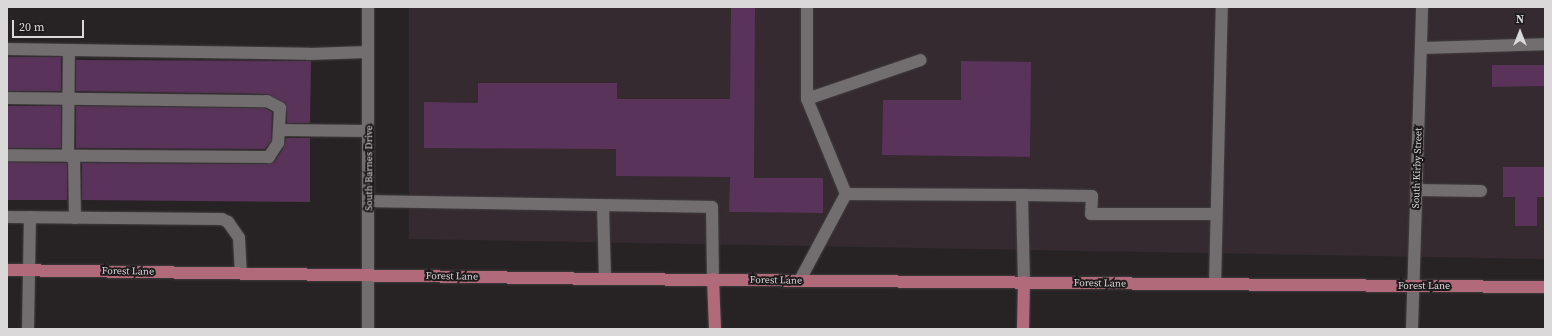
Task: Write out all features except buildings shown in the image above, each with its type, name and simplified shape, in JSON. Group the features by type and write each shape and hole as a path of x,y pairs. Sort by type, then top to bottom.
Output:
{"main road":[{"name":"Forest Lane","path":"7,270 241,272 605,279 1545,286"},
{"path":"713,279 715,329"},
{"path":"1024,282 1024,329"}],"street":[{"name":"South Barnes Drive","path":"368,7 370,274 368,329"},
{"path":"807,7 807,99 846,194"},
{"path":"1216,284 1216,214 1222,7"},
{"name":"South Kirby Street","path":"1412,329 1412,286 1422,7"},
{"path":"1421,48 1545,44"},
{"path":"7,50 309,54 368,52"},
{"path":"69,50 69,98 74,218"},
{"path":"807,99 920,60"},
{"path":"7,98 267,101 280,108 280,130 274,152 269,157 7,155"},
{"path":"280,130 368,131"},
{"path":"1416,190 1481,192"},
{"path":"846,194 1092,196 1091,214 1216,214"},
{"path":"800,280 846,194"},
{"path":"1022,196 1024,282"},
{"path":"369,201 712,207 713,279"},
{"path":"603,206 605,279"},
{"path":"7,217 222,219 228,222 239,238 241,272"},
{"path":"28,329 30,217"}],"shaded area":[{"path":"409,7 1545,7 1545,259 409,239"}]}
